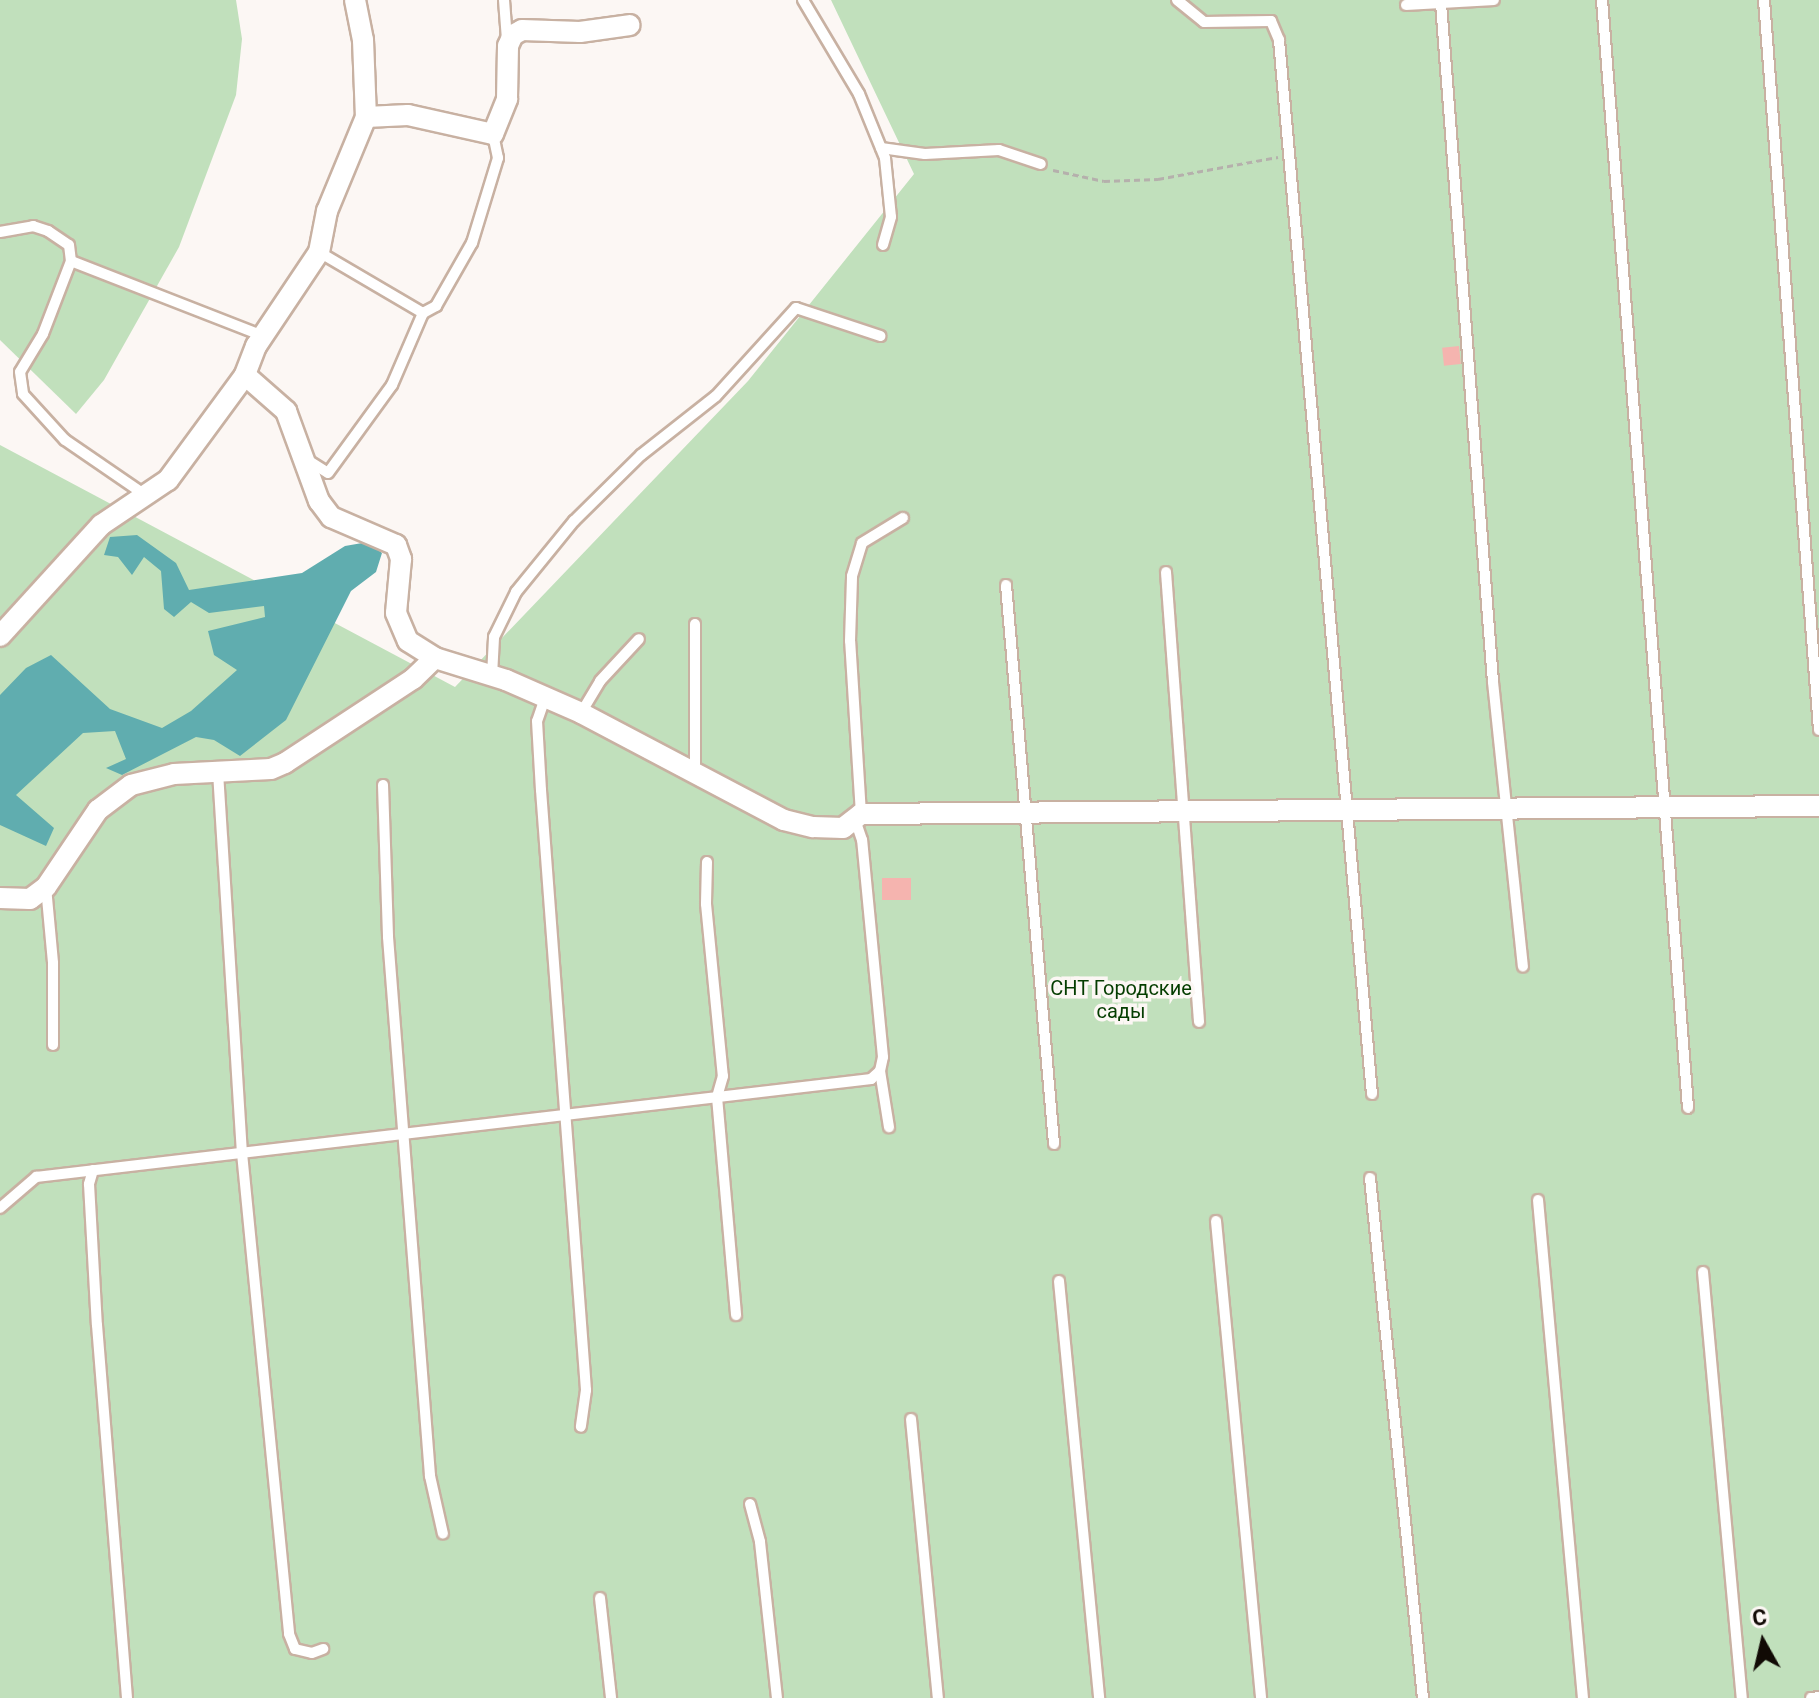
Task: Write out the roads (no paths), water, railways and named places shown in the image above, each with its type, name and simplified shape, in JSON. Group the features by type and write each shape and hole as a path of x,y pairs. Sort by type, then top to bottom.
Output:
{"street":[{"path":"0,636 101,525 168,480 245,375 263,336 319,252 336,185 366,117 363,40 355,0"},
{"path":"366,117 408,115 493,134 507,99 508,46 522,30 580,32 630,25"},
{"path":"245,375 286,411 309,461 319,501 331,517 396,545 401,559 396,613 408,641 435,658 492,676 544,701 581,713 784,820 843,828 858,818 1819,806"},
{"path":"0,898 30,899 46,887 98,810 131,785 174,774 285,763 413,679 435,658"}],"lane":[{"path":"504,0 508,46"},
{"path":"803,0 859,94 881,148 891,217 883,245"},
{"path":"1177,0 1204,22 1271,21 1279,40 1344,812 1372,1094"},
{"path":"1406,5 1494,0"},
{"path":"1602,0 1688,1108"},
{"path":"1764,0 1819,730"},
{"path":"1441,3 1507,811 1523,966"},
{"path":"309,461 328,473 364,429 392,385 423,313 436,306 472,243 498,158 493,134"},
{"path":"881,148 925,154 999,150 1041,164"},
{"path":"0,225 48,231 69,245 71,261 43,334 20,372 23,394 65,440 144,494"},
{"path":"0,232 12,227"},
{"path":"319,252 423,313"},
{"path":"71,261 263,336"},
{"path":"492,676 494,637 516,592 574,521 641,455 716,396 796,308 880,336"},
{"path":"889,1127 880,1071 883,1057 858,818 850,641 852,576 862,543 903,518"},
{"path":"1166,572 1199,1022"},
{"path":"1006,585 1054,1144"},
{"path":"695,624 695,771"},
{"path":"581,713 600,681 639,639"},
{"path":"544,701 537,721 539,762 563,1115 586,1390 581,1427"},
{"path":"218,772 242,1153 289,1634 295,1649 312,1653 323,1649"},
{"path":"383,785 403,1134 430,1476 443,1534"},
{"path":"707,862 706,904 723,1076 717,1097 736,1315"},
{"path":"46,887 53,963 53,1045"},
{"path":"0,1208 36,1177 871,1079 880,1071"},
{"path":"93,1170 89,1184 97,1325 127,1698"},
{"path":"1370,1178 1423,1698"},
{"path":"1538,1200 1583,1698"},
{"path":"1216,1221 1261,1698"},
{"path":"1703,1272 1742,1698"},
{"path":"1059,1281 1099,1698"},
{"path":"911,1419 938,1698"},
{"path":"750,1504 760,1542 777,1698"},
{"path":"600,1598 611,1698"},
{"path":"1811,1698 1819,1697"}],"water":[{"path":"137,535 176,563 189,590 302,573 345,546 368,542 382,553 376,572 351,591 286,720 240,756 214,740 196,737 122,775 106,768 126,759 115,731 83,733 16,795 54,828 46,846 0,825 0,695 26,668 51,655 110,709 162,728 191,711 237,670 214,655 208,631 265,617 264,606 209,613 191,602 174,617 164,609 161,571 144,557 132,575 118,557 104,555 110,537"}],"park label":[{"name":"СНТ Городские сады","path":"1121,1000"}]}
